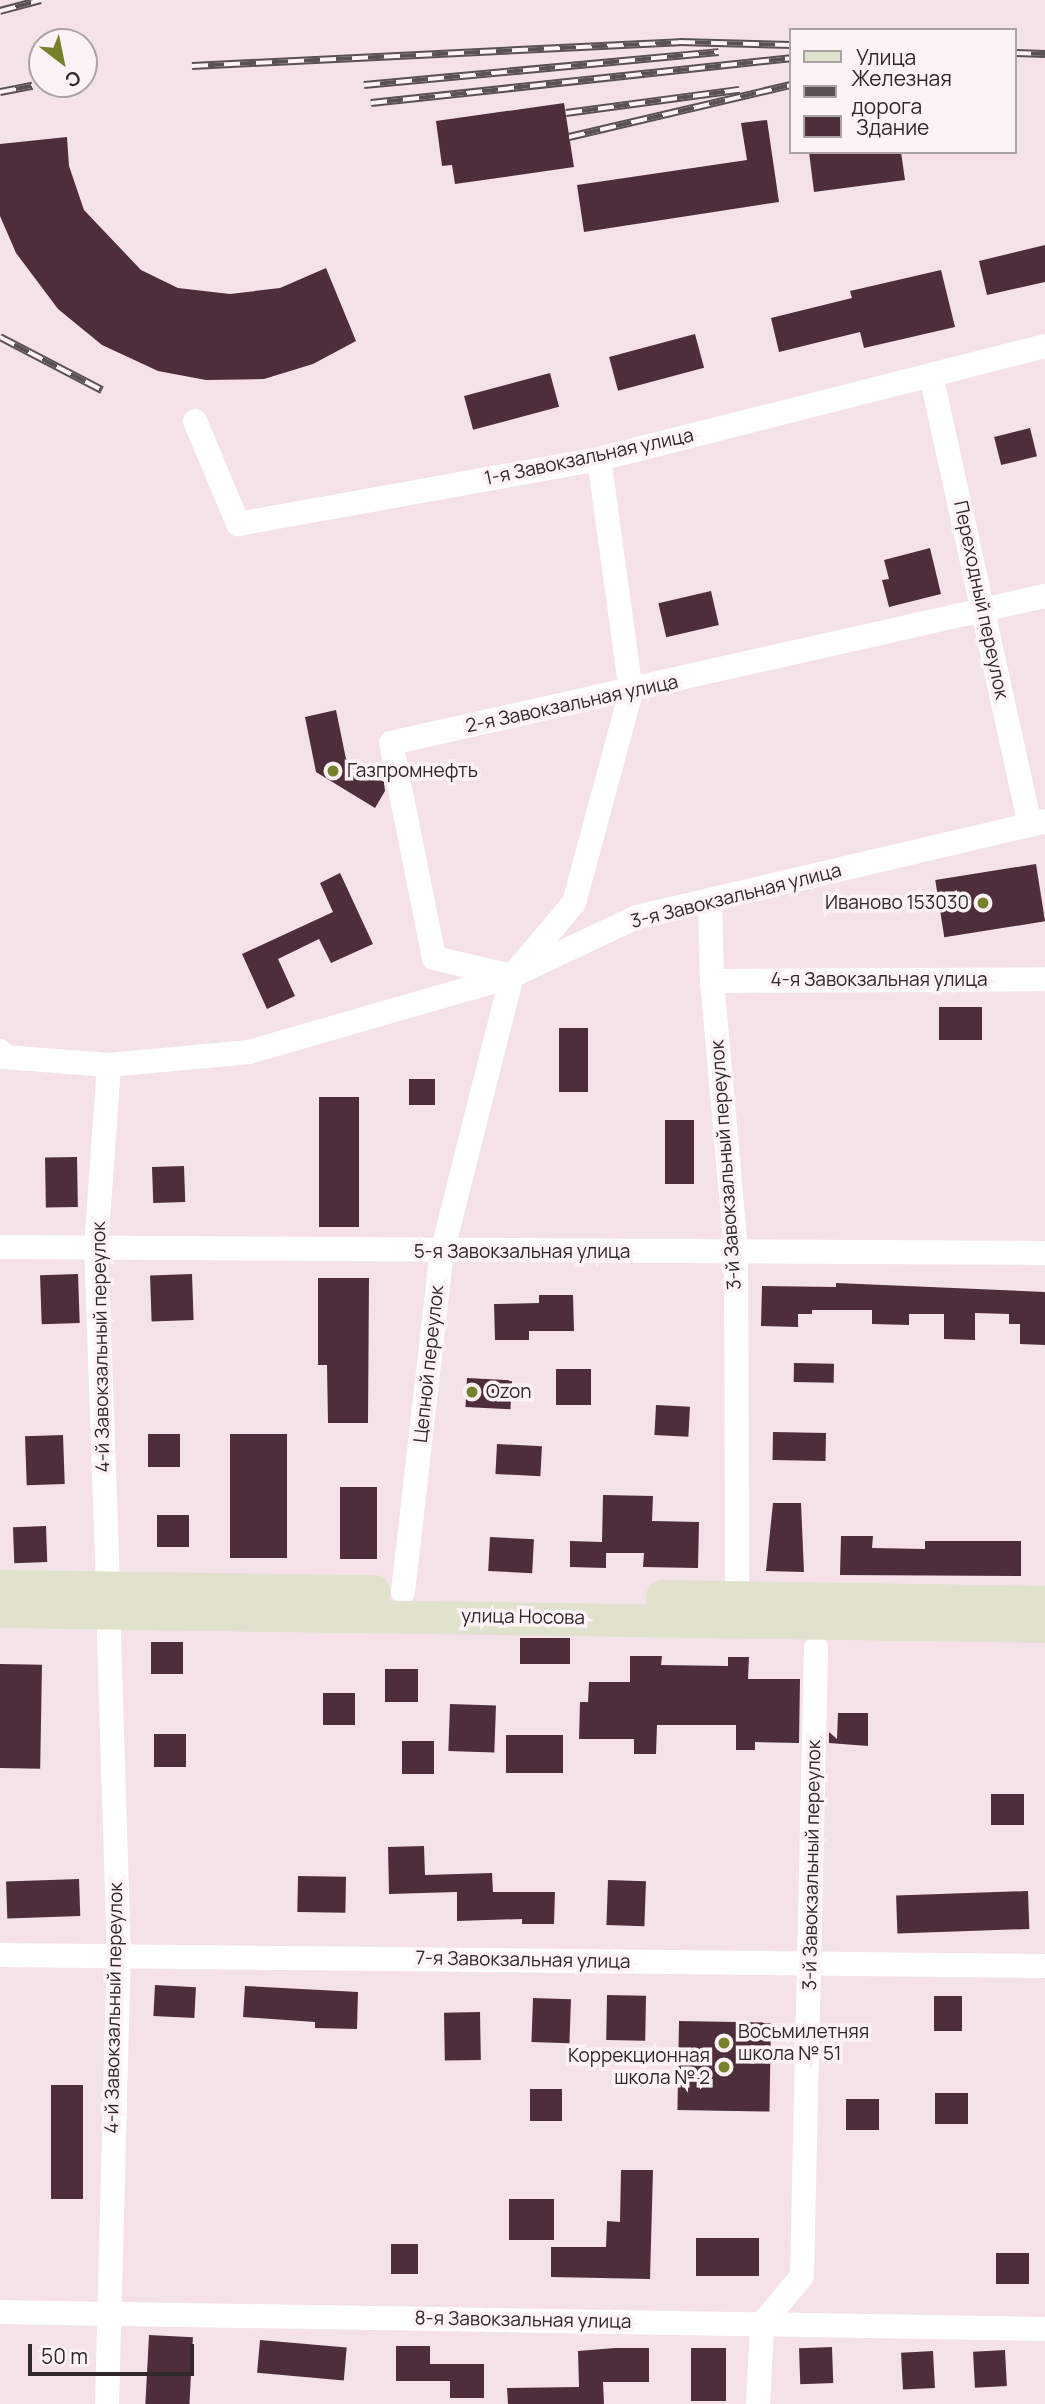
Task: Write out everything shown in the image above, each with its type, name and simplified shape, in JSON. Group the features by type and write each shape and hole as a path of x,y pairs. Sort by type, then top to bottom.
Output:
{"main road":[{"name":"улица Носова","path":"0,1586 108,1599 737,1609 1045,1626"},
{"name":"улица Носова","path":"0,1611 108,1599"},
{"name":"улица Носова","path":"737,1609 1045,1602"}],"street":[{"name":"1-я Завокзальная улица","path":"195,421 237,523 599,459 1045,346"},
{"name":"Переходный переулок","path":"931,375 984,611 1037,823"},
{"path":"512,976 574,903 631,692 599,459"},
{"name":"2-я Завокзальная улица","path":"512,976 434,958 391,743 631,692 1045,596"},
{"name":"3-я Завокзальная улица","path":"0,1051 4,1057 109,1065 249,1052 512,976 637,918 1037,823"},
{"name":"3-й Завокзальный переулок","path":"710,900 712,981 736,1252 737,1609"},
{"name":"Цепной переулок","path":"402,1603 442,1252 512,976"},
{"name":"4-я Завокзальная улица","path":"712,981 1045,979"},
{"name":"4-й Завокзальный переулок","path":"107,2404 107,2313 119,1956 96,1247 109,1065"},
{"name":"5-я Завокзальная улица","path":"0,1247 442,1252 1045,1252"},
{"name":"3-й Завокзальный переулок","path":"762,2324 802,2276 816,1648"},
{"name":"7-я Завокзальная улица","path":"0,1955 1045,1966"},
{"name":"8-я Завокзальная улица","path":"0,2312 1045,2329"},
{"path":"758,2404 762,2324"}],"building":[{"path":"564,103 574,167 455,184 452,165 442,166 436,121"},
{"path":"767,120 779,202 584,232 577,185 747,160 741,123"},
{"path":"67,137 69,166 84,210 141,270 178,288 230,294 280,288 326,268 356,341 313,364 264,379 206,380 158,371 102,345 58,309 16,253 0,216 0,144"},
{"path":"809,154 901,154 905,180 814,192"},
{"path":"1045,245 1045,282 987,295 979,261"},
{"path":"941,270 955,327 864,348 860,332 779,352 771,318 852,298 850,291"},
{"path":"695,334 704,368 618,391 609,357"},
{"path":"550,373 559,407 473,430 464,396"},
{"path":"1030,428 1037,456 1001,465 994,437"},
{"path":"930,548 941,594 889,607 882,580 889,579 884,560"},
{"path":"711,591 719,625 666,637 658,603"},
{"path":"336,710 346,759 384,782 385,791 375,808 316,772 305,717"},
{"path":"1036,864 1045,921 944,937 935,880"},
{"path":"340,873 373,944 331,963 319,939 278,959 295,996 267,1009 242,954 333,912 320,883"},
{"path":"939,1007 982,1007 982,1040 939,1040"},
{"path":"559,1028 588,1028 588,1092 559,1092"},
{"path":"409,1079 435,1079 435,1105 409,1105"},
{"path":"319,1097 359,1097 359,1227 319,1227"},
{"path":"665,1120 694,1120 694,1184 665,1184"},
{"path":"77,1157 78,1207 46,1208 45,1158"},
{"path":"184,1166 185,1202 153,1203 152,1167"},
{"path":"78,1274 80,1323 42,1324 40,1275"},
{"path":"192,1274 194,1320 152,1321 150,1275"},
{"path":"318,1278 369,1278 368,1423 328,1423 327,1365 318,1365"},
{"path":"836,1283 1045,1292 1045,1345 1020,1344 1020,1324 1009,1324 1009,1314 975,1313 975,1340 944,1339 944,1314 909,1314 909,1325 872,1324 872,1310 812,1310 812,1314 798,1314 798,1327 761,1326 762,1286 836,1287"},
{"path":"539,1295 573,1295 574,1331 529,1331 529,1340 495,1340 494,1304 539,1303"},
{"path":"794,1363 834,1364 834,1383 794,1382"},
{"path":"556,1369 591,1369 591,1405 556,1405"},
{"path":"467,1378 512,1380 510,1409 465,1407"},
{"path":"656,1405 690,1407 688,1437 654,1435"},
{"path":"773,1432 826,1433 826,1461 773,1460"},
{"path":"148,1434 180,1434 180,1467 148,1467"},
{"path":"230,1434 287,1434 287,1558 230,1558"},
{"path":"63,1435 65,1484 27,1485 25,1436"},
{"path":"497,1444 542,1446 540,1476 495,1474"},
{"path":"340,1487 377,1487 377,1559 340,1559"},
{"path":"603,1495 653,1496 652,1521 699,1522 698,1568 643,1567 644,1553 606,1553 606,1568 570,1567 570,1541 602,1542"},
{"path":"773,1503 801,1503 804,1572 766,1571"},
{"path":"157,1515 189,1515 189,1547 157,1547"},
{"path":"46,1526 47,1562 14,1563 13,1527"},
{"path":"841,1536 873,1536 872,1548 925,1549 925,1541 1021,1541 1021,1576 840,1575"},
{"path":"490,1537 534,1539 532,1573 488,1571"},
{"path":"520,1638 570,1638 570,1664 520,1664"},
{"path":"151,1642 183,1642 183,1674 151,1674"},
{"path":"630,1656 662,1656 661,1665 728,1666 728,1657 749,1657 748,1679 800,1679 799,1743 755,1742 755,1750 736,1750 736,1725 657,1725 656,1754 634,1754 634,1739 579,1739 580,1702 588,1702 589,1682 630,1682"},
{"path":"0,1664 42,1665 40,1769 0,1768"},
{"path":"385,1669 418,1669 418,1702 385,1702"},
{"path":"323,1693 355,1693 355,1725 323,1725"},
{"path":"450,1704 496,1706 494,1753 448,1751"},
{"path":"838,1713 868,1713 868,1746 829,1743 829,1732 837,1739"},
{"path":"154,1734 186,1734 186,1767 154,1767"},
{"path":"506,1735 563,1735 563,1773 506,1773"},
{"path":"402,1741 434,1741 434,1774 402,1774"},
{"path":"991,1794 1024,1794 1024,1825 991,1825"},
{"path":"424,1846 425,1875 492,1873 493,1892 555,1892 554,1924 522,1924 522,1919 457,1921 457,1892 389,1894 388,1847"},
{"path":"298,1876 346,1877 345,1913 297,1912"},
{"path":"79,1879 80,1916 7,1919 6,1882"},
{"path":"608,1880 646,1881 644,1926 606,1925"},
{"path":"1028,1891 1029,1929 897,1934 896,1896"},
{"path":"155,1985 196,1987 194,2018 153,2016"},
{"path":"245,1986 358,1992 357,2029 315,2028 315,2022 243,2017"},
{"path":"607,1995 646,1996 645,2041 606,2040"},
{"path":"934,1996 962,1996 962,2031 934,2031"},
{"path":"533,1998 571,1999 569,2043 531,2042"},
{"path":"480,2012 481,2060 445,2061 444,2013"},
{"name":"Коррекционная школа № 2","path":"679,2021 771,2023 769,2112 677,2110"},
{"path":"51,2085 83,2085 83,2199 51,2199"},
{"path":"530,2089 562,2089 562,2121 530,2121"},
{"path":"935,2093 968,2093 968,2124 935,2124"},
{"path":"846,2099 879,2099 879,2130 846,2130"},
{"path":"621,2170 653,2170 650,2279 551,2277 551,2247 606,2247 607,2221 620,2222"},
{"path":"509,2199 554,2199 554,2240 509,2240"},
{"path":"696,2238 759,2238 759,2276 696,2276"},
{"path":"391,2244 418,2244 418,2274 391,2274"},
{"path":"996,2253 1029,2253 1029,2284 996,2284"},
{"path":"149,2335 193,2337 189,2404 145,2404"},
{"path":"260,2340 347,2348 344,2380 257,2373"},
{"path":"396,2346 430,2346 430,2364 484,2364 484,2398 450,2398 450,2381 396,2381"},
{"path":"832,2347 833,2383 800,2384 799,2348"},
{"path":"649,2348 649,2382 603,2382 604,2404 508,2404 507,2388 579,2387 578,2351"},
{"path":"691,2348 726,2348 726,2401 691,2401"},
{"path":"1005,2350 1007,2386 975,2388 973,2352"},
{"path":"933,2351 935,2388 903,2390 901,2353"}],"railway":[{"path":"0,11 41,0"},
{"path":"192,66 679,42 790,45"},
{"path":"364,85 718,52"},
{"path":"1017,53 1045,54"},
{"path":"371,103 790,58"},
{"path":"569,137 790,85"},
{"path":"0,92 28,87"},
{"path":"566,113 739,90"},
{"path":"0,337 102,390"}],"place":[{"name":"Газпромнефть","path":"333,771"},
{"name":"Иваново 153030","path":"983,903"},
{"name":"Ozon","path":"472,1392"},
{"name":"Восьмилетняя школа № 51","path":"724,2043"},
{"name":"Коррекционная школа № 2","path":"724,2067"}]}
